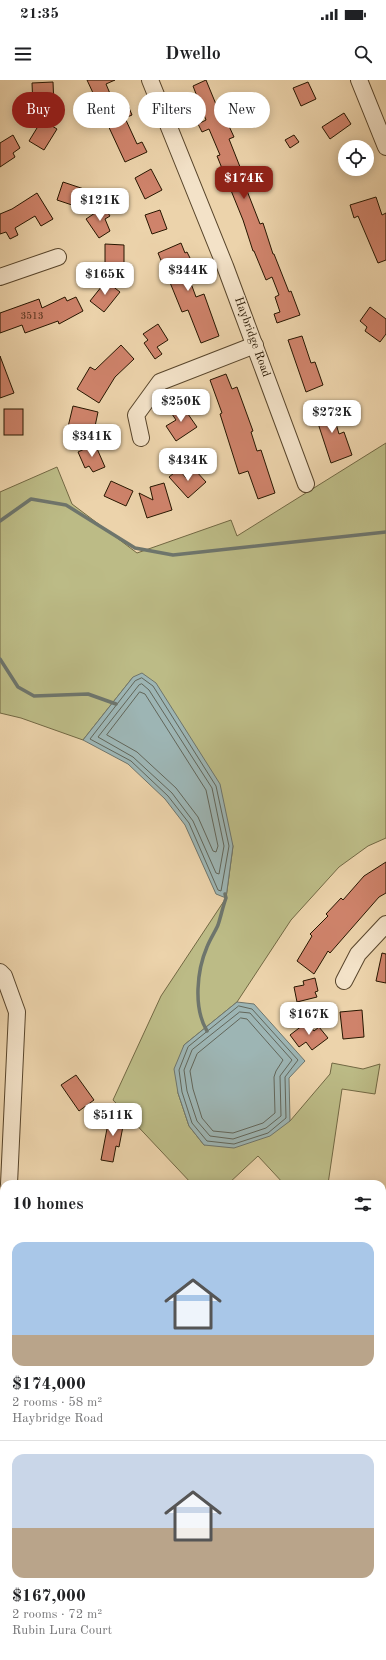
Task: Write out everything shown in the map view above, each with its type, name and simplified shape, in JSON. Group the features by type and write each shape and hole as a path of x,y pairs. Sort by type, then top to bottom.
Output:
{"street":[{"name":"Haybridge Road","path":"150,80 225,266 306,484"},
{"path":"359,80 386,147"},
{"path":"0,278 58,257"},
{"path":"141,438 136,415 160,382 255,344"},
{"path":"344,981 358,954 386,924"},
{"path":"0,972 4,976 17,1012 9,1180"}],"shaded area":[{"path":"386,443 386,838 368,846 339,867 291,920 237,1002 184,1045 178,1093 189,1126 204,1145 290,1121 330,1074 332,1063 363,1069 380,1064 375,1094 342,1089 329,1180 280,1180 258,1156 232,1180 188,1180 113,1100 161,996 226,898 233,846 133,677 83,740 21,718 0,713 0,492 57,467 72,504 137,553 231,520 237,536"}],"water":[{"path":"142,673 156,683 220,784 233,846 226,898 216,894 185,825 165,799 128,764 83,740 133,677"},
{"path":"237,1002 254,1004 305,1061 289,1078 290,1121 270,1136 234,1148 204,1145 189,1126 178,1093 174,1069 184,1045"}],"building":[{"path":"87,80 115,80 106,84 109,92 93,92"},
{"path":"206,80 214,99 214,128 230,128 234,137 229,139 244,177 242,178 260,224 263,223 273,254 289,292 291,291 300,315 277,323 274,314 280,312 275,297 279,295 272,277 266,280 253,251 243,220 217,156 220,155 209,129 202,132 200,128 206,128 206,92 195,92 193,86"},
{"path":"53,82 53,92 32,92 32,83"},
{"path":"308,82 316,99 301,106 293,88"},
{"path":"344,113 351,124 330,139 322,127"},
{"path":"37,128 57,129 44,150 29,141"},
{"path":"109,128 130,128 137,144 142,142 147,152 125,162"},
{"path":"13,135 20,148 13,153 15,157 0,167 0,143"},
{"path":"294,135 299,142 290,148 285,140"},
{"path":"151,169 162,190 145,199 135,178"},
{"path":"63,182 87,190 81,208 57,200"},
{"path":"37,193 53,219 41,226 35,216 15,228 18,235 10,239 6,232 0,234 0,214 12,209"},
{"path":"376,197 382,215 386,213 386,260 378,263 358,216 354,218 350,205"},
{"path":"104,207 110,216 105,219 110,231 99,238 86,219"},
{"path":"160,210 167,229 152,234 145,215"},
{"path":"181,243 185,253 187,252 194,266 186,270 196,297 204,294 219,336 201,343 188,310 182,312 158,253"},
{"path":"105,244 124,245 124,270 105,269"},
{"path":"106,281 120,292 104,312 90,301"},
{"path":"65,297 67,301 76,297 83,311 59,324 58,321 25,333 22,325 0,333 0,313 39,299 42,308"},
{"path":"370,307 386,319 386,334 380,342 365,331 367,327 360,321"},
{"path":"158,324 168,340 157,347 162,354 155,359 144,343 148,340 143,334"},
{"path":"302,336 311,363 315,362 323,385 306,392 288,340"},
{"path":"121,345 134,359 115,377 99,403 77,389 90,367 95,370"},
{"path":"0,356 14,393 0,398"},
{"path":"226,374 232,389 237,387 253,431 251,432 257,451 261,450 275,493 258,499 248,471 239,474 220,414 222,413 210,380"},
{"path":"330,403 339,434 344,432 352,455 331,463 313,408"},
{"path":"181,404 197,427 176,441 166,426 176,420 170,411"},
{"path":"73,406 98,412 93,436 67,431"},
{"path":"4,409 23,409 23,435 4,435"},
{"path":"95,444 105,467 93,472 89,466 85,468 78,452"},
{"path":"179,469 186,478 195,470 206,482 188,498 169,477"},
{"path":"111,481 133,491 126,506 104,496"},
{"path":"164,483 172,510 147,518 139,493 153,500 150,487"},
{"path":"386,862 386,893 379,897 330,953 328,951 314,974 297,961 312,936 310,934 328,916 326,914 341,898 343,900 364,876"},
{"path":"382,953 386,954 386,983 376,981"},
{"path":"315,978 318,991 315,992 317,997 297,1002 294,987 304,985 303,981"},
{"path":"362,1010 364,1037 343,1039 340,1012"},
{"path":"307,1022 314,1031 319,1027 328,1038 312,1050 306,1042 299,1047 290,1035"},
{"path":"76,1075 94,1100 79,1111 61,1085"},
{"path":"110,1113 125,1116 119,1147 116,1146 113,1162 101,1160"}],"waterway":[{"path":"0,521 31,499 66,505 135,548 173,555 386,532"},
{"path":"0,659 18,687 34,696 88,694 116,704"},
{"path":"207,1031 203,1022 198,1000 199,978 208,944 219,922 226,898 225,894"}]}
